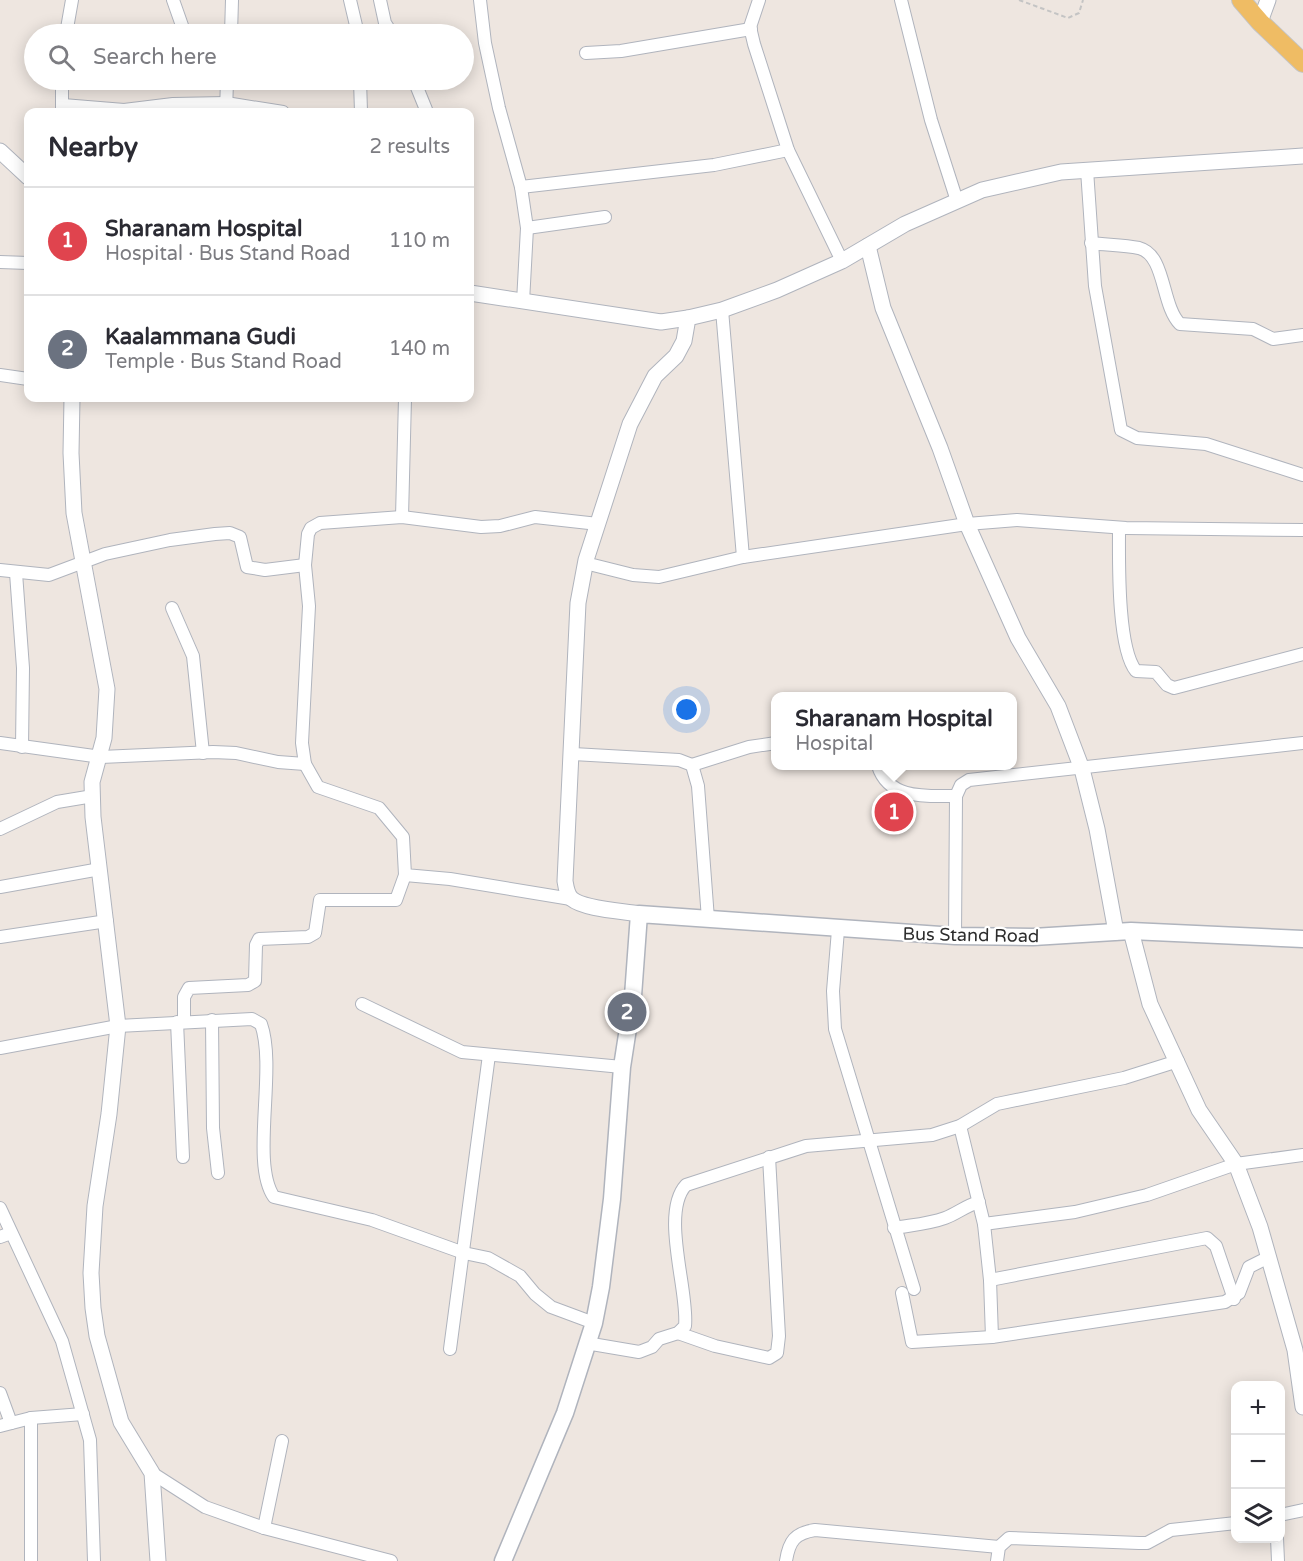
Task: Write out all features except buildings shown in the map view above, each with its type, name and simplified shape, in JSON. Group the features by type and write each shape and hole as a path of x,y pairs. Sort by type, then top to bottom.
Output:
{"main road":[{"path":"1241,0 1260,22 1303,63"},
{"path":"503,1561 565,1413 594,1323 602,1287 612,1199 622,1067 633,996 639,914"},
{"name":"Bus Stand Road","path":"639,914 838,930 955,936 1033,937 1124,931 1303,939"}],"street":[{"path":"68,24 72,0"},
{"path":"173,0 181,24"},
{"path":"231,24 232,0"},
{"path":"350,0 356,24"},
{"path":"380,0 386,24"},
{"path":"480,0 485,43 521,187 526,228 523,302"},
{"path":"759,0 750,29 788,150 842,261"},
{"path":"901,0 931,120 957,201"},
{"path":"1260,22 1268,0"},
{"path":"586,53 621,51 750,29"},
{"path":"62,90 63,108"},
{"path":"140,108 173,104 226,108 227,90"},
{"path":"360,90 361,108"},
{"path":"418,90 425,108"},
{"path":"521,187 714,165 788,150"},
{"path":"0,151 24,173"},
{"path":"474,294 661,322 688,318 722,310 842,261 906,224 982,190 1061,172 1303,156"},
{"path":"1087,170 1091,243 1103,346 1121,430 1137,438 1206,444 1303,475"},
{"path":"526,228 605,217"},
{"path":"1091,243 1140,249 1149,253 1155,260 1172,315 1180,324 1253,328 1274,339 1303,335"},
{"path":"868,246 883,308 940,448 967,524 1018,638 1058,706 1082,769 1124,931 1150,1004 1199,1110 1236,1164 1299,1349 1303,1407"},
{"path":"0,262 24,263"},
{"path":"722,310 743,557"},
{"path":"572,899 565,881 573,754 578,603 585,562 630,424 655,376 676,356 684,341 688,318"},
{"path":"0,375 24,378"},
{"path":"72,402 71,453 74,513 85,560 107,689 101,757 92,782 118,1026 109,1114 95,1206 91,1273 97,1336 121,1422 152,1473 205,1507 264,1528 391,1561"},
{"path":"402,518 405,402"},
{"path":"183,1157 181,1022 184,997 189,988 248,985 255,981 258,939 308,937 315,933 320,900 396,900 405,875 403,837 382,810 318,787 305,764 302,712 309,606 305,565 308,534 311,528 320,523 402,518 481,527 500,526 535,517 598,524"},
{"path":"585,562 633,575 659,577 743,557 967,524 1017,520 1119,528 1303,530"},
{"path":"1119,528 1118,589 1129,654 1136,671 1156,672 1167,685 1174,687 1303,654"},
{"path":"0,570 49,574 85,560 170,540 230,533 240,537 248,567 265,570 305,565"},
{"path":"16,573 22,668 22,747"},
{"path":"172,608 193,656 203,753"},
{"path":"955,936 956,796 961,785 969,780 1082,769 1303,742"},
{"path":"0,743 101,757 236,753 278,762 305,764"},
{"path":"573,754 679,760 692,765 749,747 771,743"},
{"path":"692,765 698,786 708,919"},
{"path":"880,770 884,781 898,791 914,796 956,796"},
{"path":"0,829 57,802 93,796"},
{"path":"0,887 100,869"},
{"path":"405,875 450,879 572,899 582,904 639,914"},
{"path":"0,937 106,921"},
{"path":"838,930 833,991 835,1029 894,1228 908,1291 912,1342 992,1337 1234,1299 1242,1286 1245,1270 1269,1257"},
{"path":"362,1004 462,1052 622,1067"},
{"path":"0,1048 118,1026 246,1019 261,1024 267,1050 264,1142 266,1174 274,1197 372,1220 464,1253 488,1258 508,1267 551,1306 594,1323"},
{"path":"212,1020 213,1128 218,1173"},
{"path":"450,1349 489,1055"},
{"path":"586,1343 639,1352 652,1347 663,1337 683,1330 686,1322 676,1238 681,1190 686,1185 769,1156 806,1146 932,1135 960,1126 997,1104 1124,1078 1178,1061"},
{"path":"960,1126 984,1224 990,1280 992,1337"},
{"path":"984,1224 1075,1212 1147,1195 1236,1164 1303,1155"},
{"path":"678,1333 755,1356 769,1358 777,1353 779,1336 769,1156"},
{"path":"894,1228 935,1221 948,1217 963,1206 979,1202"},
{"path":"0,1208 6,1235 62,1341 90,1440 94,1561"},
{"path":"990,1280 1207,1238 1216,1246 1234,1299"},
{"path":"0,1393 5,1424 31,1418 83,1414"},
{"path":"31,1418 31,1561"},
{"path":"264,1528 282,1441"},
{"path":"152,1473 158,1561"},
{"path":"1285,1514 1303,1510"},
{"path":"786,1561 791,1540 800,1533 815,1530 999,1546 1009,1538 1138,1543 1147,1542 1171,1530 1231,1524"},
{"path":"1277,1543 1278,1561"},
{"path":"997,1561 999,1546"}],"path":[{"path":"1019,0 1068,18 1079,13 1083,0"}],"place":[{"name":"Sharanam Hospital","path":"894,812"},
{"name":"Kaalammana Gudi","path":"627,1012"}]}
